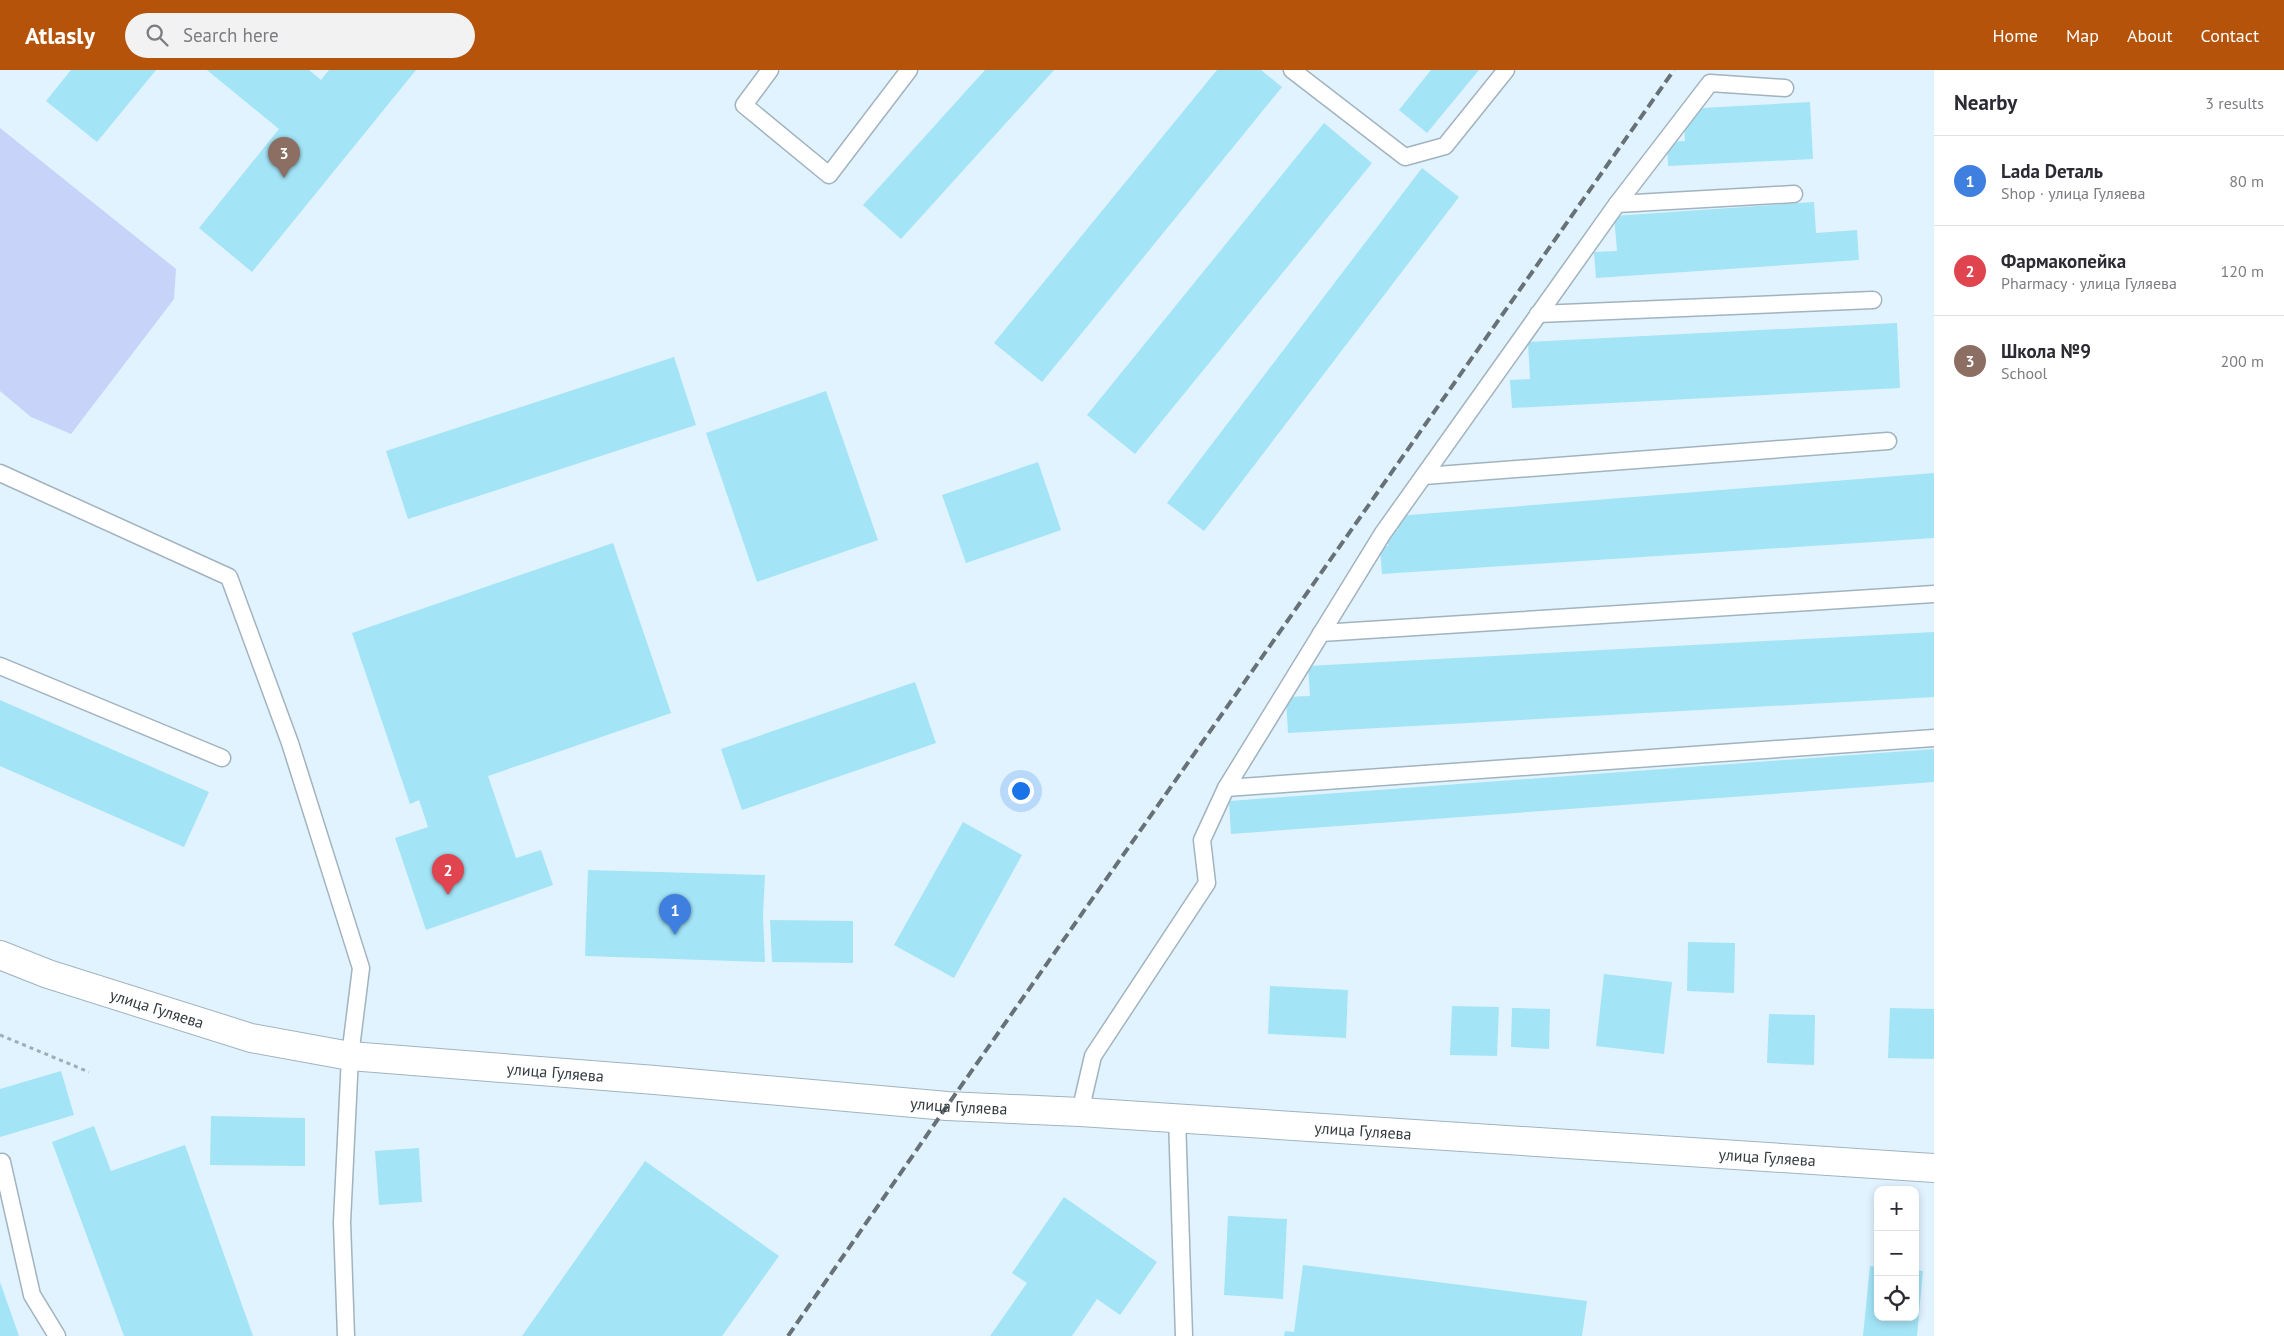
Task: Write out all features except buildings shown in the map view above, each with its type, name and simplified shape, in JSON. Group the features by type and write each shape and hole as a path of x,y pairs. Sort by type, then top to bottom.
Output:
{"main road":[{"name":"улица Гуляева","path":"0,956 48,974 251,1038 350,1056 655,1080 947,1106 1177,1118 1934,1168"}],"lane":[{"path":"770,70 744,105 829,175 909,70"},
{"path":"1292,70 1405,157 1445,146 1506,70"},
{"path":"1080,1112 1092,1056 1207,883 1202,840 1226,788 1384,533 1617,204 1710,83 1785,88"},
{"path":"1617,204 1794,194"},
{"path":"1538,314 1873,300"},
{"path":"1424,476 1888,441"},
{"path":"0,473 229,577 290,743 361,968 350,1056 342,1222 346,1336"},
{"path":"1322,634 1934,594"},
{"path":"0,666 222,758"},
{"path":"1226,788 1934,738"},
{"path":"1177,1118 1184,1336"},
{"path":"2,1162 32,1295 57,1336"}],"path":[{"path":"0,1035 89,1072"}],"shaded area":[{"path":"0,128 176,269 174,299 71,434 31,417 0,391"}],"railway":[{"path":"788,1336 947,1106 1674,70"}],"place":[{"name":"Школа №9","path":"284,178"},
{"name":"Фармакопейка","path":"448,895"},
{"name":"Lada Dеталь","path":"675,935"}]}
